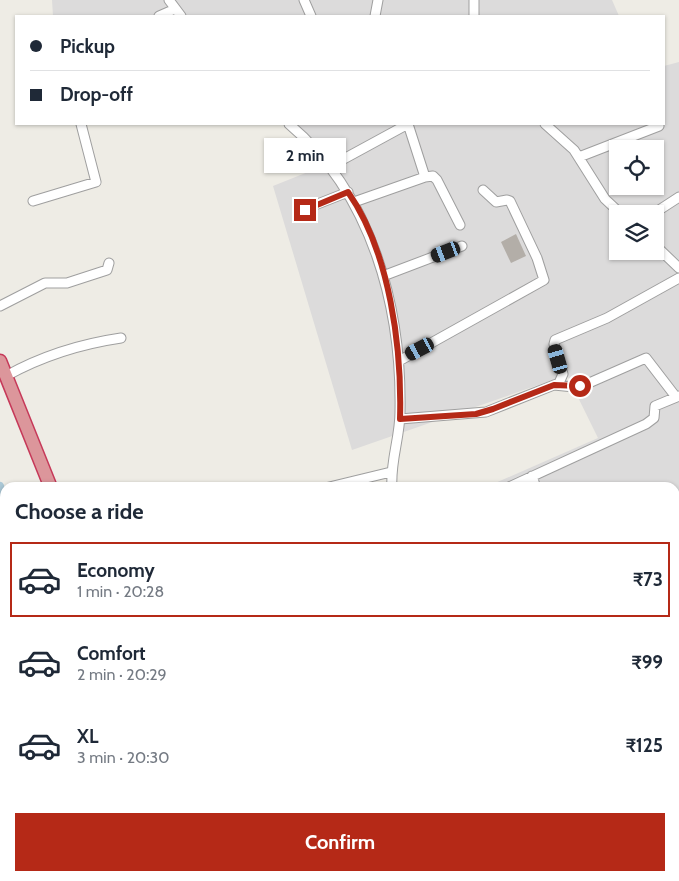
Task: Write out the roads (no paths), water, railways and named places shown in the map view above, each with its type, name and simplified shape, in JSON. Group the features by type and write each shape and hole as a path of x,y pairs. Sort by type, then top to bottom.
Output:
{"highway":[{"path":"0,361 49,482"}],"street":[{"path":"164,15 178,12 169,0"},
{"path":"304,0 310,15"},
{"path":"375,15 378,0"},
{"path":"474,0 474,15"},
{"path":"33,201 96,182 81,125"},
{"path":"290,125 310,143 348,192 372,240 383,276 392,315 399,361 400,419 391,472 392,482"},
{"path":"329,167 406,125"},
{"path":"408,125 425,177"},
{"path":"545,125 567,142 579,157 605,199 611,205"},
{"path":"579,157 659,126"},
{"path":"354,202 425,177 433,176 437,180 460,225"},
{"path":"399,361 544,280 537,258 510,201 496,202 483,190"},
{"path":"305,210 348,192"},
{"path":"664,206 679,197"},
{"path":"383,276 462,246"},
{"path":"664,254 679,268"},
{"path":"0,306 45,283 67,283 107,270 109,263"},
{"path":"400,419 486,412 554,385 561,381 563,374 554,344 555,340 607,318 679,278"},
{"path":"6,376 66,349 121,338"},
{"path":"520,482 652,420 655,406 677,396 646,358 589,384 574,387 554,385"},
{"path":"350,482 391,472"},
{"path":"532,476 534,482"}]}
